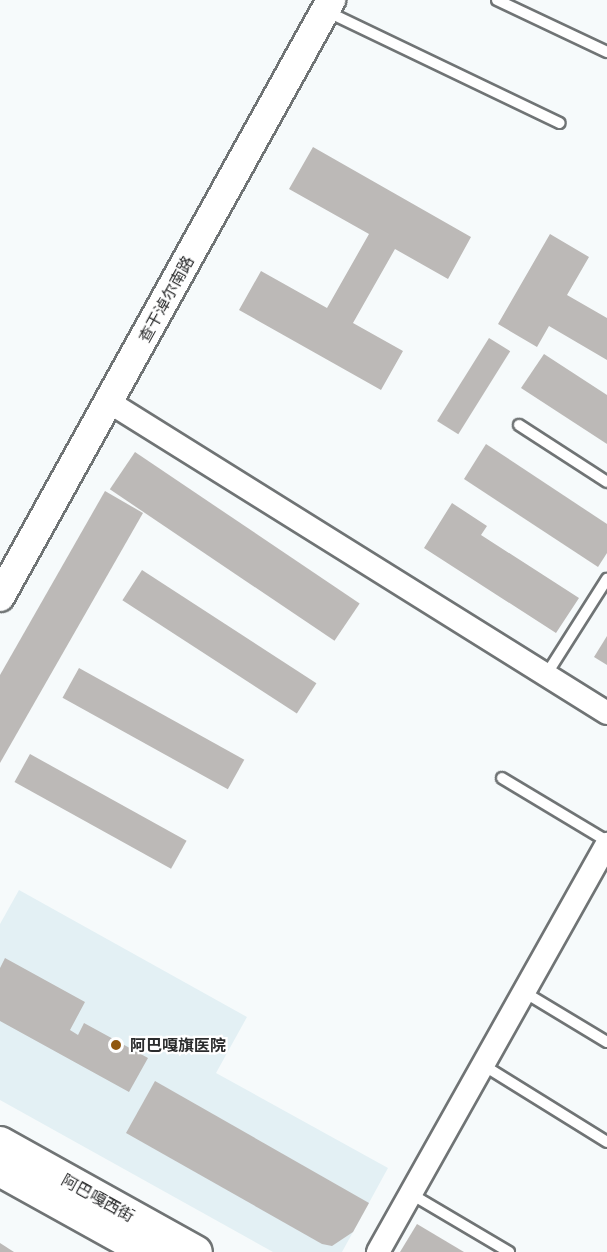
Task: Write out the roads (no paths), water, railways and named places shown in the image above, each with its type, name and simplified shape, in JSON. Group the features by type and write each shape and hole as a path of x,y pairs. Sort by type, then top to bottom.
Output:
{"main road":[{"name":"阿巴嘎西街","path":"0,1143 196,1252"},
{"name":"阿巴嘎西街","path":"0,1170 148,1252"}],"street":[{"name":"查干淖尔南路","path":"0,597 328,5"},
{"path":"108,402 607,713"},
{"path":"378,1252 607,842"}],"lane":[{"path":"497,0 607,52"},
{"path":"328,5 560,123"},
{"path":"519,424 607,482"},
{"path":"546,675 607,579"},
{"path":"502,778 607,842"},
{"path":"524,992 607,1042"},
{"path":"483,1065 607,1142"},
{"path":"411,1194 509,1252"}],"place":[{"name":"阿巴嘎旗医院","path":"116,1045"}]}
